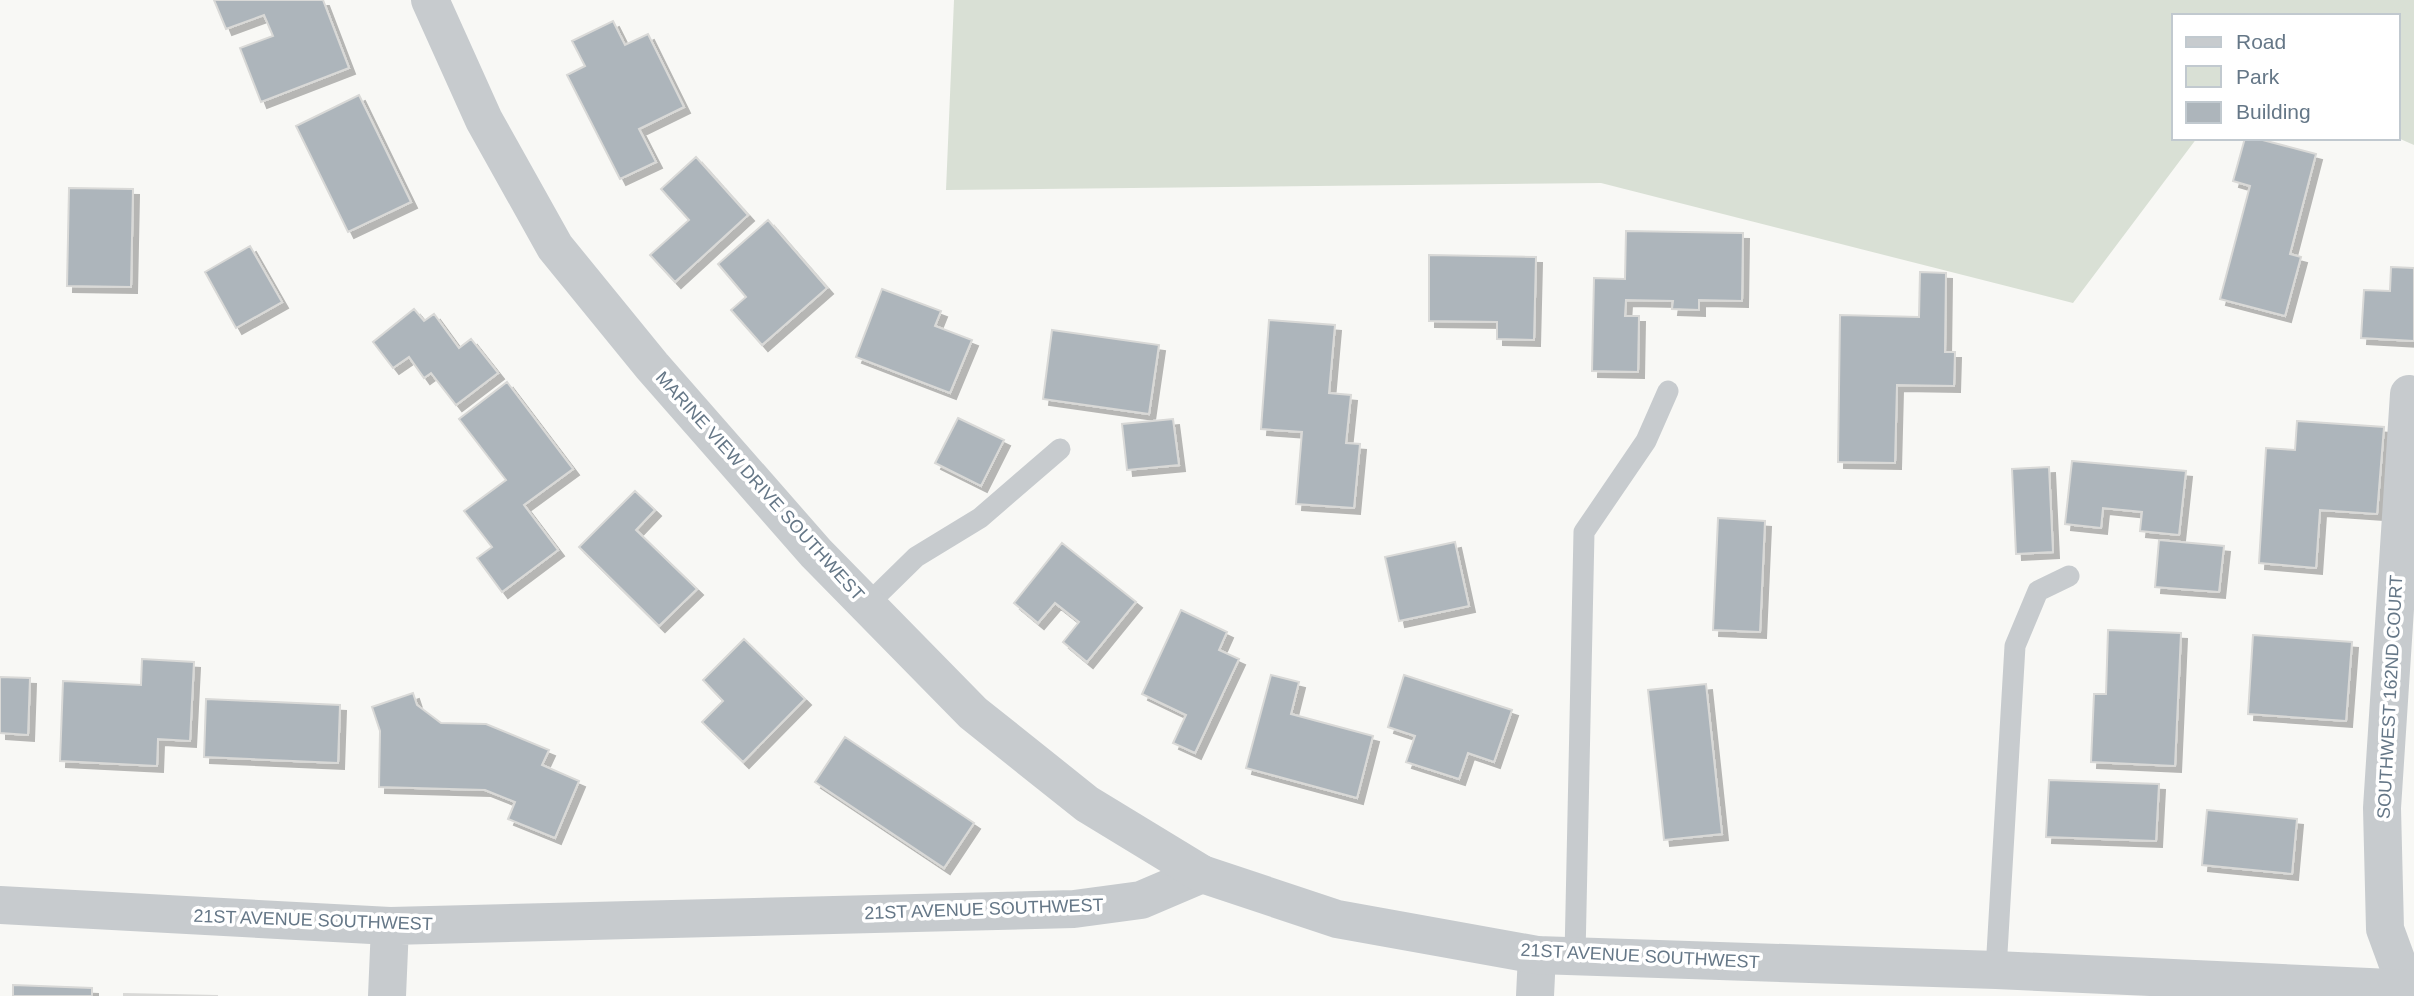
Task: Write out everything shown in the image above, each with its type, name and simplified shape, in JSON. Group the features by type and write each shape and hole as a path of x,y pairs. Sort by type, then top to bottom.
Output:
{"street":[{"name":"MARINE VIEW DRIVE SOUTHWEST","path":"430,0 484,120 555,247 652,366 816,553 983,721 1087,804 1202,874"},
{"name":"SOUTHWEST 162ND COURT","path":"2409,394 2382,808 2385,929 2409,991"},
{"name":"21ST AVENUE SOUTHWEST","path":"0,905 390,926 1074,909 1141,900 1202,874 1338,919 1537,955 1996,970 2090,985 2409,991"},
{"path":"387,996 390,926"},
{"path":"1535,996 1537,955"}],"lane":[{"path":"1575,956 1584,532 1646,441 1668,391"},
{"path":"867,606 916,557 980,518 1060,449"},
{"path":"1996,970 2015,646 2038,591 2069,576"}],"green space":[{"path":"954,0 2414,0 2414,145 2400,139 2400,14 2172,14 2172,140 2195,140 2073,303 1601,183 946,190"}],"building":[{"path":"214,0 323,0 349,68 261,102 240,48 273,36 264,15 226,29"},
{"path":"613,21 625,45 648,34 684,107 639,129 656,162 620,179 567,75 585,66 572,41"},
{"path":"359,95 411,202 348,232 296,126"},
{"path":"2244,140 2263,140 2316,154 2290,254 2301,257 2285,316 2220,299 2250,186 2233,181"},
{"path":"696,157 748,215 675,282 650,255 689,220 661,189"},
{"path":"69,188 133,189 131,287 67,286"},
{"path":"768,220 827,288 762,345 731,310 746,297 718,264"},
{"path":"1626,231 1743,233 1742,301 1699,300 1699,310 1672,309 1673,301 1626,300 1625,316 1639,316 1638,372 1592,371 1594,278 1625,279"},
{"path":"250,246 282,302 236,328 205,272"},
{"path":"1429,255 1536,257 1534,340 1497,339 1497,322 1429,321"},
{"path":"2391,267 2414,268 2414,341 2361,338 2364,290 2390,291"},
{"path":"1920,272 1946,273 1945,352 1955,352 1954,386 1897,385 1895,463 1838,462 1840,315 1919,317"},
{"path":"882,289 941,311 935,326 972,340 950,393 856,357"},
{"path":"414,309 424,321 434,314 459,348 471,339 498,373 456,405 431,373 424,378 409,357 393,368 373,342"},
{"path":"1269,320 1335,325 1329,393 1351,395 1346,443 1360,444 1354,508 1296,504 1302,432 1261,429"},
{"path":"1052,330 1159,345 1149,414 1043,399"},
{"path":"507,382 573,469 524,505 558,550 502,592 477,558 492,547 464,511 506,480 459,419"},
{"path":"958,418 1004,440 981,486 935,463"},
{"path":"1173,419 1179,465 1127,470 1122,424"},
{"path":"2297,421 2384,427 2377,514 2320,510 2316,568 2259,563 2266,448 2295,450"},
{"path":"2072,461 2186,471 2179,535 2140,531 2142,512 2103,508 2101,528 2065,524"},
{"path":"2049,467 2053,552 2016,554 2012,469"},
{"path":"635,491 655,510 636,530 697,589 659,626 579,547"},
{"path":"1718,518 1765,521 1760,632 1713,630"},
{"path":"2159,540 2224,546 2219,592 2155,587"},
{"path":"1455,542 1469,606 1399,621 1385,557"},
{"path":"1062,543 1136,602 1087,662 1063,642 1079,622 1055,603 1038,623 1014,603"},
{"path":"1181,610 1227,632 1219,650 1239,659 1195,753 1173,743 1186,715 1142,694"},
{"path":"2108,630 2181,633 2175,766 2091,762 2094,694 2106,694"},
{"path":"2253,635 2352,642 2346,721 2248,714"},
{"path":"744,639 805,699 743,762 702,722 723,701 703,680"},
{"path":"142,659 194,662 190,741 158,739 157,766 60,761 63,681 141,685"},
{"path":"1271,675 1299,682 1291,714 1373,736 1357,798 1246,768"},
{"path":"1404,675 1512,710 1494,762 1468,753 1459,779 1406,762 1415,736 1388,727"},
{"path":"0,677 30,678 28,735 0,733"},
{"path":"1706,684 1722,834 1664,840 1648,690"},
{"path":"413,693 417,705 441,723 486,724 549,750 542,765 579,781 555,838 508,819 515,802 485,790 379,787 380,731 372,707"},
{"path":"206,699 340,705 338,763 204,757"},
{"path":"845,737 974,823 944,868 815,782"},
{"path":"2049,780 2159,784 2156,841 2046,837"},
{"path":"2207,810 2297,819 2292,874 2202,865"},
{"path":"13,985 92,988 92,996 13,996"},
{"path":"124,994 218,996 124,996"}]}
